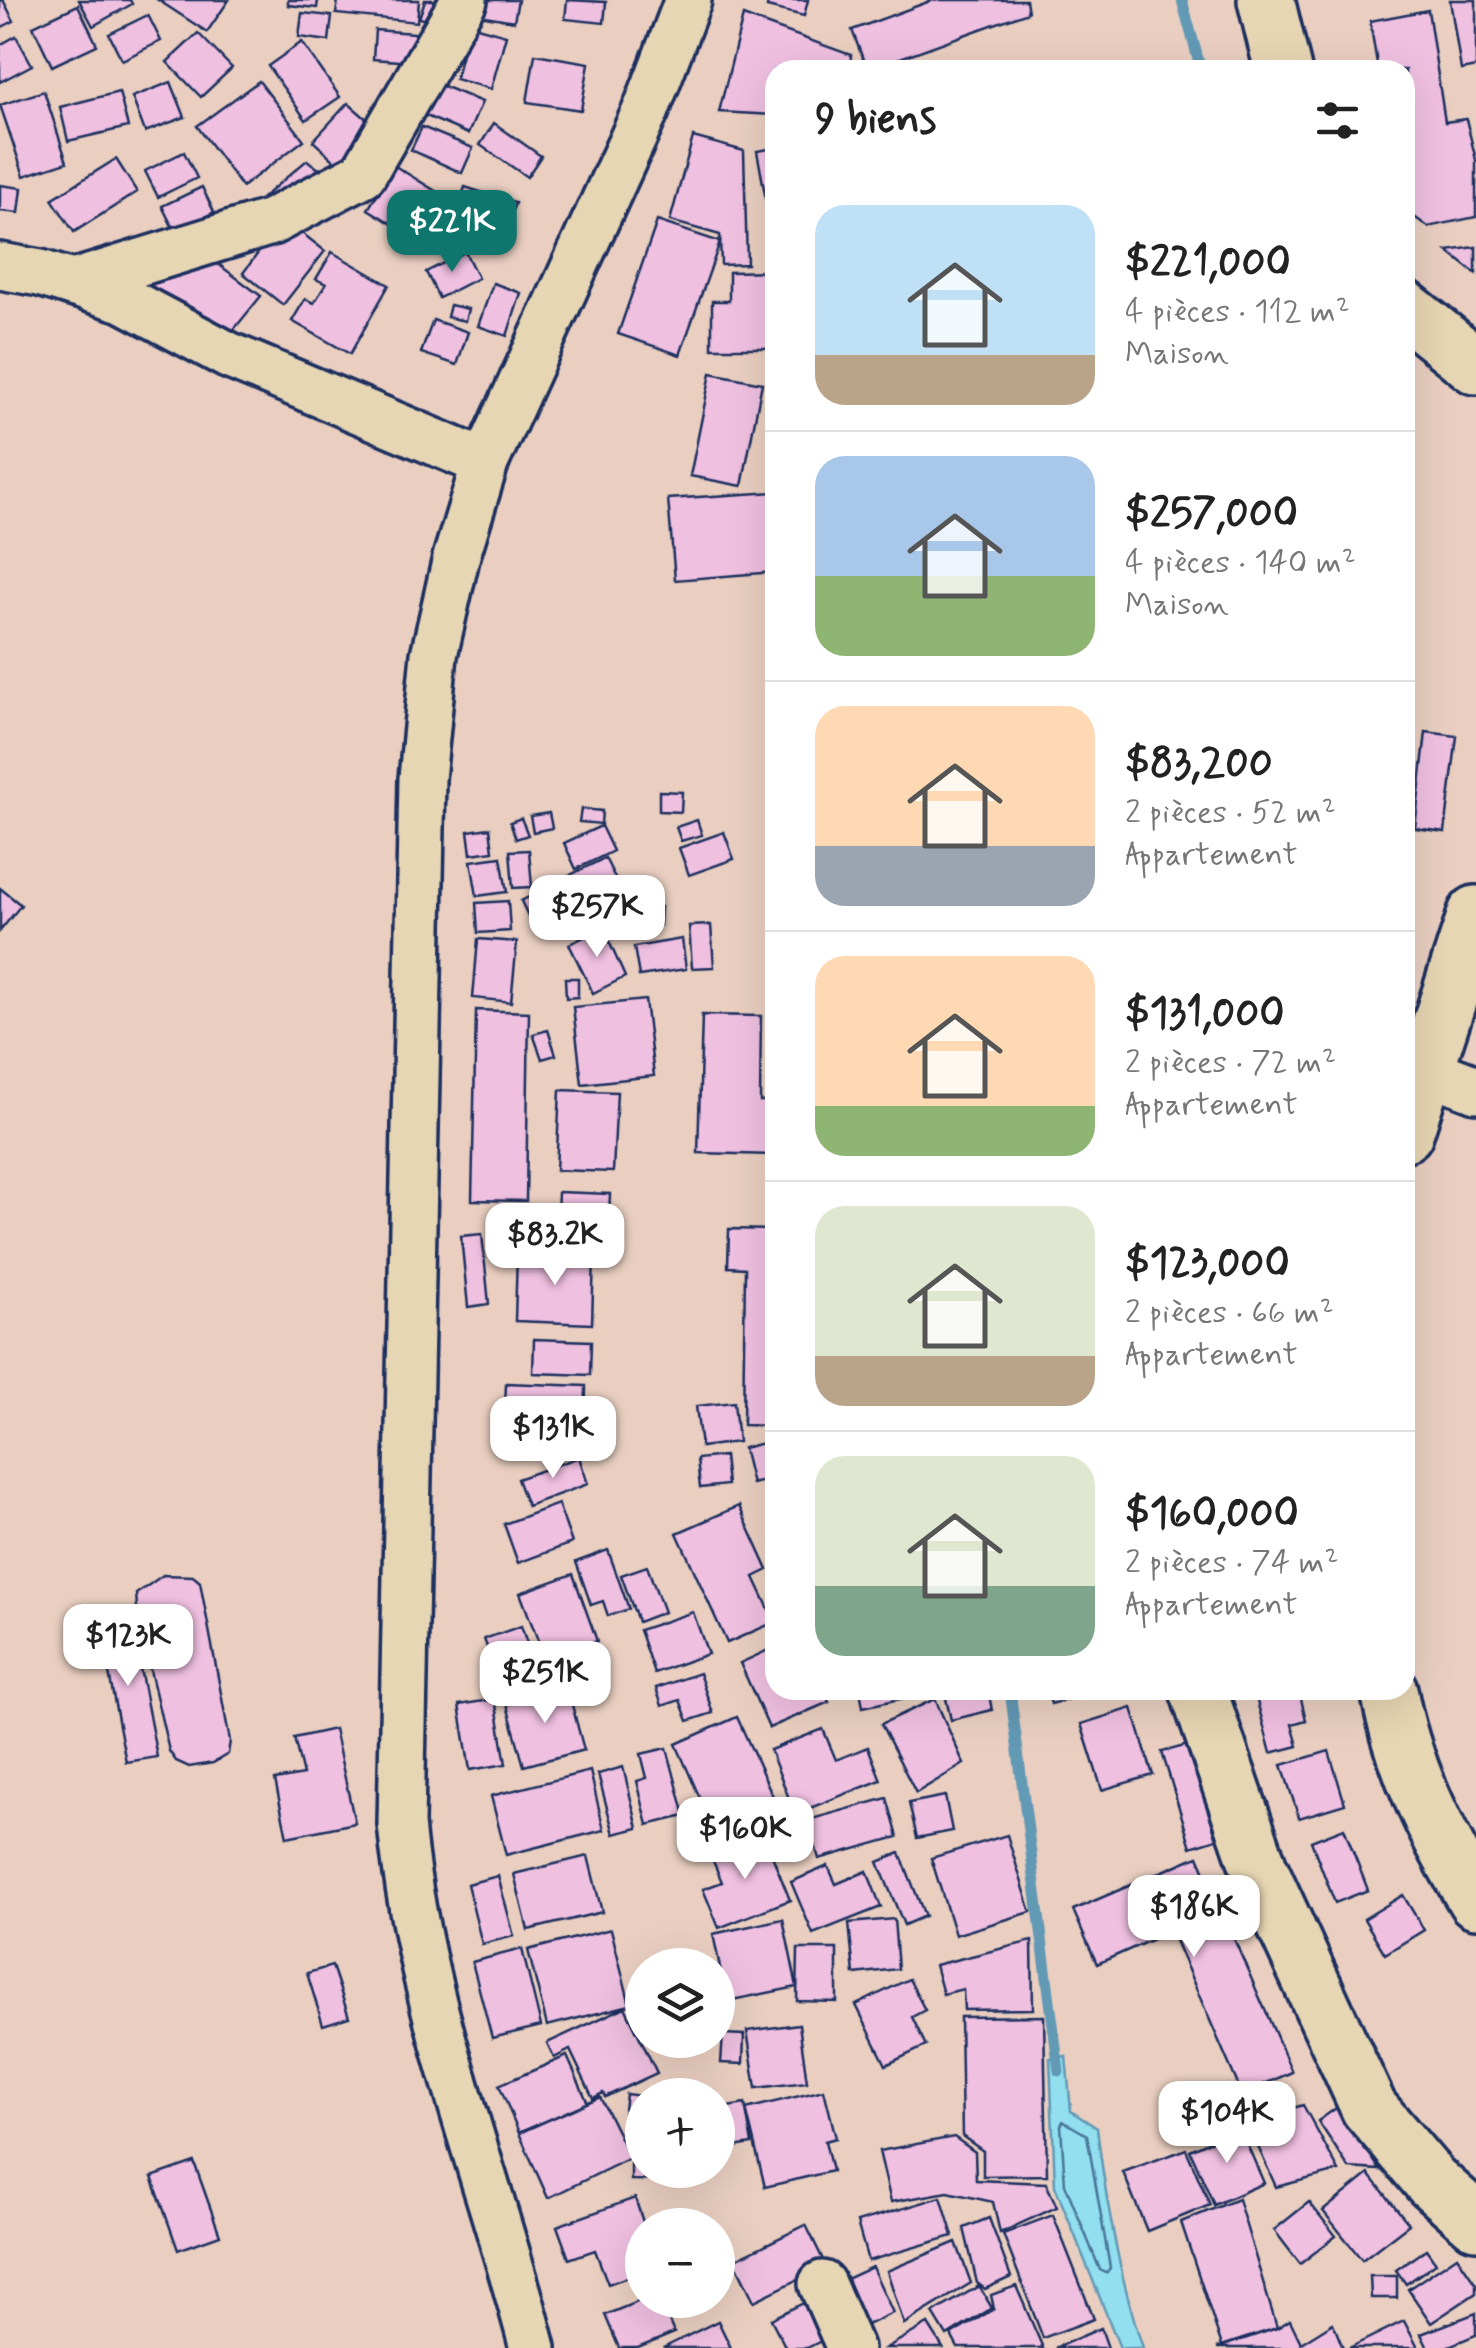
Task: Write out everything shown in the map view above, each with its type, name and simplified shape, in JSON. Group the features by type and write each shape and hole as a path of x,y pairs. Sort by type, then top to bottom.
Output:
{"main road":[{"path":"1266,0 1281,60"},
{"path":"1415,318 1476,366"},
{"path":"1415,1099 1476,914"},
{"path":"1201,1700 1259,1868 1369,2108 1431,2181 1476,2221"},
{"path":"1391,1700 1397,1736 1447,1852 1476,1900"}],"street":[{"path":"73,283 272,222 363,174 464,0"},
{"path":"533,2348 431,1997 407,1886 401,1824 422,779 434,656 456,558 485,463 646,110 688,0"},
{"path":"0,266 124,299 228,355 485,463"},
{"path":"1424,1069 1476,1088"},
{"path":"822,2284 850,2348"}],"water":[{"path":"1066,2056 1071,2111 1097,2128 1114,2239 1143,2348 1120,2348 1055,2186 1050,2058"}],"building":[{"path":"0,0 14,21 0,28"},
{"path":"79,0 130,0 132,4 93,26"},
{"path":"158,0 229,0 207,32"},
{"path":"288,0 318,0 317,8 288,5"},
{"path":"338,0 419,0 417,22 336,14"},
{"path":"425,0 449,0 442,25 419,18"},
{"path":"482,0 518,0 514,21 479,15"},
{"path":"567,0 606,2 604,23 565,19"},
{"path":"768,0 808,0 804,16 767,7"},
{"path":"933,0 1026,0 1028,12 895,60 863,60 852,30"},
{"path":"1450,0 1476,0 1476,67 1461,70"},
{"path":"78,5 97,45 52,66 33,26"},
{"path":"1428,10 1445,122 1466,119 1476,160 1476,217 1428,227 1415,217 1415,60 1376,60 1370,21"},
{"path":"302,13 332,16 329,41 299,37"},
{"path":"148,15 161,41 122,60 109,34"},
{"path":"743,16 851,55 851,60 765,60 765,114 719,112"},
{"path":"470,25 506,35 491,89 455,79"},
{"path":"375,30 426,34 424,63 373,59"},
{"path":"198,33 232,68 201,97 167,62"},
{"path":"16,36 32,65 0,82 0,45"},
{"path":"302,42 340,97 306,120 268,66"},
{"path":"535,54 589,63 581,110 527,102"},
{"path":"259,81 304,140 242,187 197,126"},
{"path":"171,82 185,117 145,132 132,97"},
{"path":"438,84 482,102 468,134 424,115"},
{"path":"44,91 67,162 24,176 0,105"},
{"path":"119,92 128,127 68,141 60,107"},
{"path":"348,103 384,134 349,174 313,141"},
{"path":"494,123 541,156 527,177 480,145"},
{"path":"422,127 473,148 462,173 411,150"},
{"path":"693,137 744,151 747,264 721,265 720,235 670,221"},
{"path":"765,150 765,194 757,151"},
{"path":"184,152 197,178 158,197 145,171"},
{"path":"116,159 137,192 74,232 52,199"},
{"path":"307,160 331,178 276,209 262,198"},
{"path":"395,166 442,195 415,238 368,209"},
{"path":"0,185 22,188 19,213 0,211"},
{"path":"202,187 214,212 175,232 162,206"},
{"path":"465,187 515,203 500,246 450,230"},
{"path":"284,219 325,251 283,305 243,273"},
{"path":"657,221 720,242 680,355 618,334"},
{"path":"1476,247 1476,274 1447,251"},
{"path":"202,252 261,296 231,333 130,283"},
{"path":"332,252 389,285 350,354 292,321 305,299 314,303 326,284 316,279"},
{"path":"465,252 478,278 439,298 426,272"},
{"path":"765,271 765,348 712,348 712,301 729,301 729,272"},
{"path":"493,283 521,293 507,336 478,326"},
{"path":"450,305 468,309 465,321 447,317"},
{"path":"433,320 468,332 457,365 421,353"},
{"path":"711,373 762,383 742,486 690,476"},
{"path":"765,493 765,573 675,580 668,499"},
{"path":"1426,732 1457,736 1445,832 1415,828"},
{"path":"659,791 682,792 681,812 659,811"},
{"path":"581,809 602,811 601,824 579,822"},
{"path":"549,813 552,828 533,832 530,816"},
{"path":"521,818 528,835 516,839 510,822"},
{"path":"697,820 702,835 681,841 676,827"},
{"path":"601,826 613,851 576,869 564,843"},
{"path":"490,828 493,851 471,854 468,831"},
{"path":"724,832 734,859 689,875 679,848"},
{"path":"529,850 532,887 513,888 510,851"},
{"path":"501,857 507,892 477,896 471,861"},
{"path":"605,858 617,882 562,909 550,885"},
{"path":"0,888 21,905 0,931"},
{"path":"543,890 556,918 534,928 521,901"},
{"path":"508,901 510,931 478,933 476,903"},
{"path":"651,907 661,907 660,925 651,924"},
{"path":"711,925 714,967 692,968 689,926"},
{"path":"603,928 625,977 593,993 569,944"},
{"path":"478,939 517,942 511,1002 473,998"},
{"path":"682,939 686,969 639,976 634,947"},
{"path":"565,978 578,978 578,997 566,998"},
{"path":"645,1000 654,1076 582,1084 573,1007"},
{"path":"476,1010 529,1012 526,1201 472,1200"},
{"path":"702,1015 761,1016 760,1102 765,1102 765,1155 698,1153"},
{"path":"548,1030 556,1055 542,1059 533,1034"},
{"path":"560,1090 617,1092 613,1172 556,1170"},
{"path":"558,1192 610,1194 608,1238 556,1235"},
{"path":"729,1229 765,1230 765,1426 743,1425 745,1268 728,1267"},
{"path":"482,1234 489,1304 468,1307 461,1236"},
{"path":"517,1253 594,1255 592,1324 515,1321"},
{"path":"534,1339 591,1341 590,1375 533,1373"},
{"path":"506,1383 586,1386 585,1441 504,1438"},
{"path":"734,1402 738,1442 701,1447 696,1406"},
{"path":"765,1442 765,1481 752,1484 743,1448"},
{"path":"724,1456 727,1485 700,1488 697,1459"},
{"path":"579,1457 588,1484 527,1506 517,1479"},
{"path":"558,1504 572,1543 518,1563 504,1524"},
{"path":"739,1506 765,1563 765,1572 754,1577 765,1601 765,1626 727,1643 677,1533"},
{"path":"608,1550 629,1609 608,1616 603,1601 591,1605 576,1562"},
{"path":"647,1566 664,1612 638,1622 621,1575"},
{"path":"573,1574 597,1641 545,1659 520,1593"},
{"path":"163,1575 193,1576 200,1582 230,1741 228,1754 213,1763 189,1767 176,1761 169,1751 138,1619 136,1594"},
{"path":"693,1612 708,1654 654,1673 639,1630"},
{"path":"130,1616 157,1757 126,1762 99,1621"},
{"path":"521,1626 538,1675 502,1688 484,1639"},
{"path":"765,1652 765,1700 829,1702 769,1728 740,1663"},
{"path":"699,1673 713,1713 688,1721 680,1700 662,1706 656,1688"},
{"path":"567,1686 584,1750 524,1766 506,1702"},
{"path":"495,1699 506,1764 470,1770 459,1705"},
{"path":"862,1700 895,1700 863,1707"},
{"path":"935,1700 964,1764 916,1793 881,1724"},
{"path":"946,1700 990,1700 992,1710 951,1720"},
{"path":"1257,1700 1301,1700 1306,1720 1292,1724 1298,1746 1271,1753"},
{"path":"1132,1708 1153,1775 1102,1790 1081,1724"},
{"path":"737,1717 781,1814 708,1846 696,1819 707,1814 676,1744"},
{"path":"334,1729 355,1823 287,1837 275,1780 303,1775 294,1738"},
{"path":"823,1729 836,1760 868,1747 881,1780 795,1814 770,1750"},
{"path":"1188,1745 1217,1839 1191,1847 1162,1752"},
{"path":"667,1748 685,1816 648,1825 637,1781 647,1778 641,1754"},
{"path":"1329,1751 1345,1804 1299,1818 1282,1765"},
{"path":"623,1767 638,1828 614,1834 598,1774"},
{"path":"590,1771 604,1830 506,1855 491,1796"},
{"path":"945,1796 952,1831 917,1838 909,1803"},
{"path":"887,1798 898,1837 819,1859 808,1820"},
{"path":"1344,1828 1368,1890 1335,1903 1311,1841"},
{"path":"763,1833 790,1900 719,1928 703,1889 722,1882 710,1854"},
{"path":"1007,1835 1031,1912 955,1935 931,1858"},
{"path":"900,1853 925,1916 904,1925 878,1862"},
{"path":"588,1856 602,1912 528,1930 514,1874"},
{"path":"1198,1856 1292,2072 1242,2094 1171,1931 1097,1964 1073,1910"},
{"path":"828,1866 836,1884 867,1871 881,1907 813,1934 791,1882"},
{"path":"498,1876 514,1936 482,1944 467,1884"},
{"path":"1403,1895 1424,1930 1385,1954 1364,1919"},
{"path":"783,1919 797,1987 735,1999 735,1948 716,1948 713,1934"},
{"path":"894,1919 898,1969 854,1974 849,1923"},
{"path":"611,1929 625,1985 625,2006 547,2026 528,1950"},
{"path":"1032,1941 1033,2009 964,2010 963,1989 943,1994 935,1965"},
{"path":"522,1949 541,2026 492,2038 472,1962"},
{"path":"798,1949 837,1949 837,2002 797,2001"},
{"path":"332,1966 349,2017 323,2025 307,1973"},
{"path":"909,1979 925,2010 912,2017 926,2046 886,2065 856,2005"},
{"path":"625,2007 625,2058 650,2058 657,2073 646,2078 625,2078 625,2088 593,2098 570,2050 554,2058 547,2043"},
{"path":"1044,2016 1047,2175 983,2176 983,2151 962,2136 960,2017"},
{"path":"799,2024 807,2082 756,2088 747,2031"},
{"path":"735,2035 744,2035 743,2064 721,2063 721,2058 735,2058"},
{"path":"567,2056 588,2103 519,2133 499,2085"},
{"path":"824,2090 836,2138 825,2141 832,2171 765,2187 746,2109"},
{"path":"600,2097 625,2148 625,2160 548,2198 519,2133"},
{"path":"625,2102 625,2134 621,2133"},
{"path":"745,2104 752,2144 735,2147 735,2106"},
{"path":"1303,2105 1339,2171 1276,2187 1247,2122"},
{"path":"1339,2106 1380,2170 1349,2168 1318,2121"},
{"path":"1240,2128 1264,2183 1214,2205 1190,2150"},
{"path":"954,2137 975,2152 976,2180 1046,2183 1057,2207 1000,2233 993,2202 948,2192 891,2202 879,2151"},
{"path":"1186,2149 1210,2205 1147,2231 1123,2172"},
{"path":"194,2162 220,2235 178,2250 152,2177"},
{"path":"1369,2174 1409,2224 1362,2260 1323,2211"},
{"path":"941,2197 953,2236 868,2261 857,2222"},
{"path":"635,2198 638,2208 625,2208 625,2278 608,2284 595,2250 569,2259 557,2226"},
{"path":"1238,2199 1277,2328 1222,2346 1181,2222"},
{"path":"1309,2202 1336,2236 1300,2264 1274,2230"},
{"path":"1053,2215 1094,2319 1043,2338 1003,2234"},
{"path":"989,2218 1011,2277 985,2289 977,2283 964,2228"},
{"path":"806,2225 826,2266 754,2301 735,2260"},
{"path":"956,2242 971,2283 904,2324 887,2271"},
{"path":"1426,2249 1436,2263 1406,2284 1396,2270"},
{"path":"1457,2256 1476,2284 1476,2293 1431,2323 1408,2289"},
{"path":"872,2267 893,2313 858,2329 837,2283"},
{"path":"1370,2276 1397,2276 1397,2298 1371,2298"},
{"path":"979,2286 992,2308 947,2336 933,2313"},
{"path":"1016,2286 1043,2348 958,2348 951,2335 994,2309 991,2295"},
{"path":"818,2296 837,2333 807,2348 786,2348 771,2319"},
{"path":"625,2307 625,2318 668,2318 674,2333 638,2348 619,2348 605,2315"},
{"path":"1476,2313 1476,2335 1444,2348 1428,2348 1421,2334"},
{"path":"1290,2320 1301,2343 1333,2323 1343,2348 1217,2348 1277,2328"},
{"path":"718,2321 731,2348 663,2348"},
{"path":"1404,2321 1418,2348 1349,2348"},
{"path":"928,2324 943,2348 886,2348"},
{"path":"1101,2328 1108,2348 1055,2348"}],"waterway":[{"path":"1182,0 1198,60"},
{"path":"1011,1700 1059,2071"}]}
